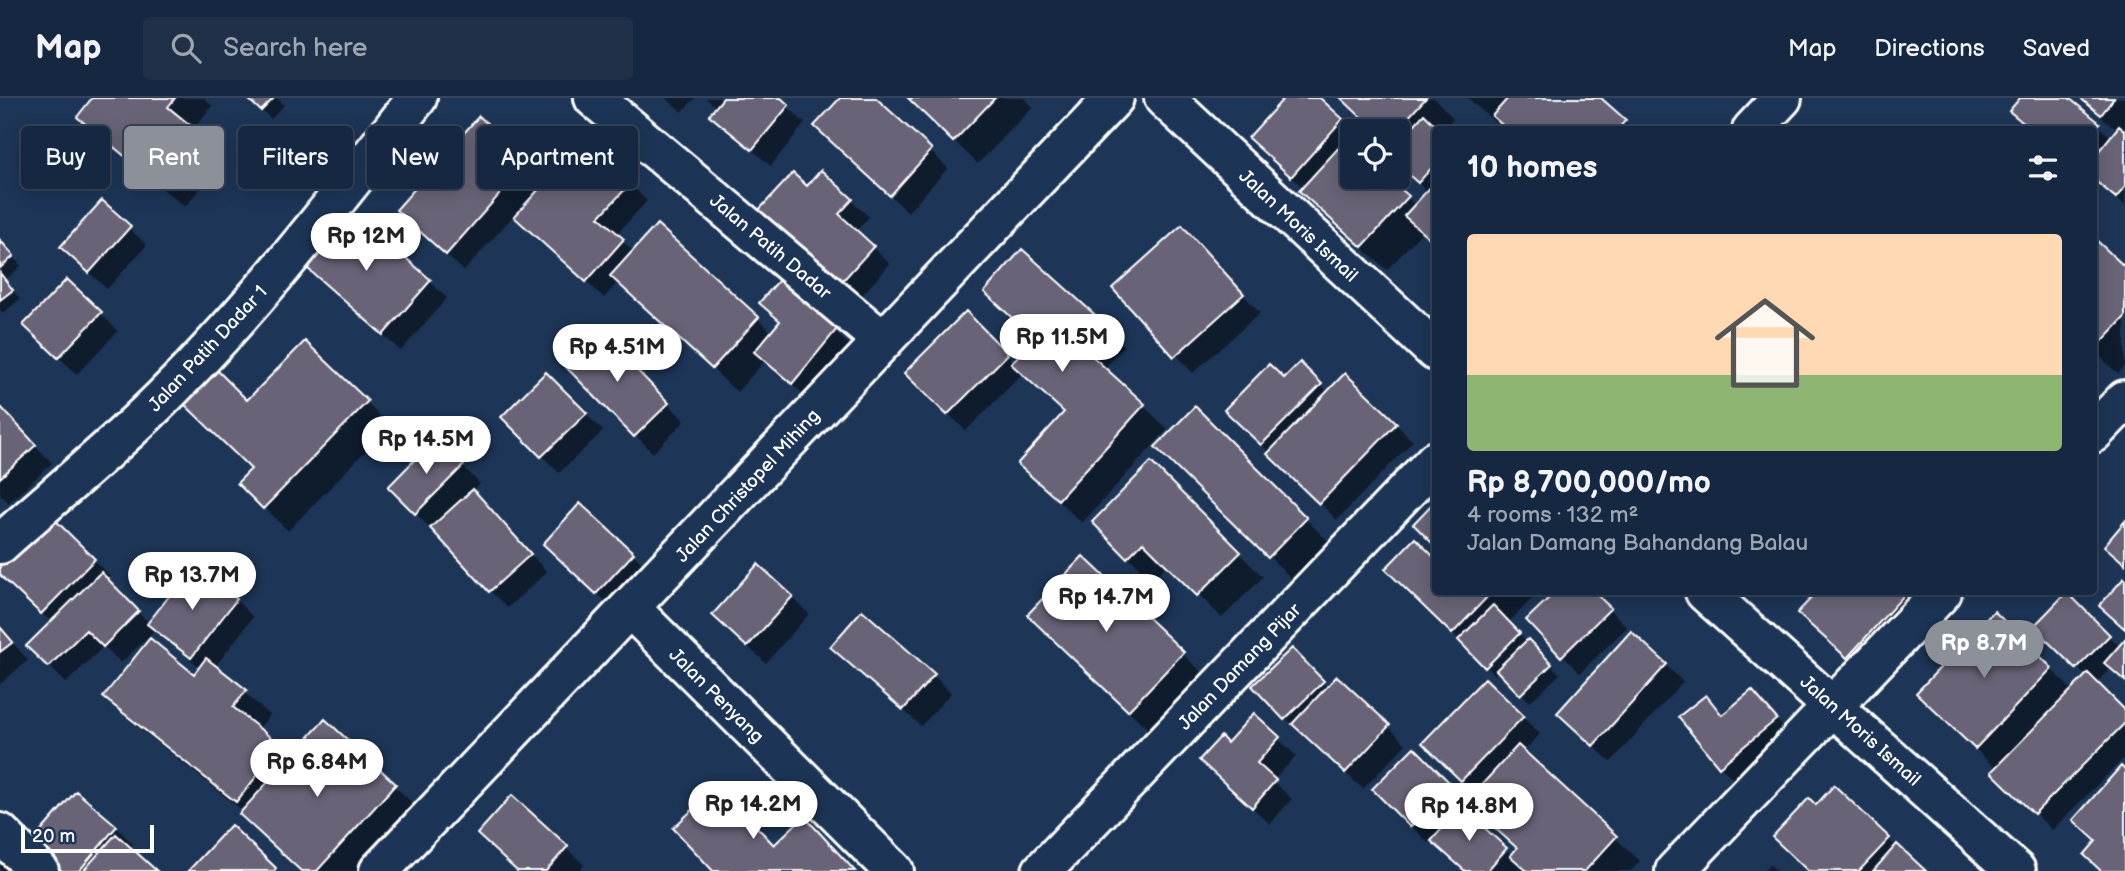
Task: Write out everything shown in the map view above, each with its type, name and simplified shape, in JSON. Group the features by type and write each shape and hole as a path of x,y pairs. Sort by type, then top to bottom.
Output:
{"street":[{"name":"Jalan Patih Dadar 1","path":"0,544 148,413 220,336 307,238 417,98"},
{"name":"Jalan Patih Dadar","path":"594,98 883,341"},
{"name":"Jalan Christopel Mihing","path":"379,871 1114,98"},
{"name":"Jalan Moris Ismail","path":"1164,98 1432,348"},
{"path":"1756,126 1782,98"},
{"path":"2097,429 2125,400"},
{"name":"Jalan Damang Pijar","path":"1042,871 1432,464"},
{"name":"Jalan Moris Ismail","path":"1708,595 2016,871"},
{"path":"1675,871 1939,595"},
{"name":"Jalan Penyang","path":"630,608 894,871"},
{"path":"0,832 39,871"}],"building":[{"path":"92,98 175,98 168,107 191,126 124,126 124,156 110,144 110,126 88,126 77,117"},
{"path":"247,98 274,98 261,111"},
{"path":"723,98 781,98 789,105 752,150 709,115"},
{"path":"840,98 876,98 932,149 890,196 814,126"},
{"path":"908,98 995,98 953,142"},
{"path":"1284,98 1320,98 1343,119 1340,119 1340,122 1291,177 1248,138"},
{"path":"1341,98 1426,98 1407,119 1363,119"},
{"path":"1508,98 1601,98 1626,120 1621,126 1503,126 1492,116"},
{"path":"2020,98 2069,98 2100,123 2097,126 2027,126 2009,111"},
{"path":"2080,98 2114,98 2101,115"},
{"path":"1424,114 1436,126 1432,126 1432,167 1418,183 1410,176 1410,130"},
{"path":"479,116 490,126 477,126 477,189 504,189 446,255 396,210 415,189 463,189 463,134"},
{"path":"2119,126 2125,131 2125,187 2116,198 2097,182 2097,153"},
{"path":"1340,146 1340,189 1401,189 1409,196 1362,247 1299,191"},
{"path":"821,170 853,199 839,214 874,246 837,287 757,212 793,173 807,186"},
{"path":"1432,185 1432,240 1404,216"},
{"path":"539,189 625,189 599,217 624,239 586,282 514,217"},
{"path":"102,200 131,226 89,273 60,247"},
{"path":"361,219 431,280 383,335 299,261 332,223 347,236"},
{"path":"657,224 759,317 712,369 610,276"},
{"path":"1182,225 1244,294 1174,357 1112,288"},
{"path":"0,240 14,256 0,268"},
{"path":"2097,241 2125,267 2125,317 2097,347"},
{"path":"1022,249 1102,321 1080,345 1145,404 1058,500 1017,464 1064,412 1011,364 1034,338 984,292"},
{"path":"0,273 13,290 0,300"},
{"path":"67,279 102,312 58,358 23,325"},
{"path":"779,280 837,329 792,384 754,352 780,321 759,303"},
{"path":"966,311 1008,354 947,415 904,373"},
{"path":"600,332 669,403 634,437 565,366"},
{"path":"305,341 368,401 263,509 237,483 251,469 179,399 212,365 247,400"},
{"path":"1300,362 1322,384 1261,445 1224,410 1269,364 1284,378"},
{"path":"546,372 587,413 541,457 501,417"},
{"path":"1345,373 1397,423 1319,504 1267,454"},
{"path":"0,406 36,445 0,478"},
{"path":"1195,406 1307,518 1268,558 1155,447"},
{"path":"436,438 464,465 415,514 388,487"},
{"path":"1151,462 1241,552 1197,596 1143,542 1127,558 1092,522"},
{"path":"473,489 531,554 489,592 430,528"},
{"path":"580,503 634,553 596,594 543,544"},
{"path":"1432,504 1432,543 1413,524"},
{"path":"46,511 95,559 41,614 0,575 0,558"},
{"path":"2125,521 2125,564 2104,546"},
{"path":"1415,538 1432,555 1432,595 1489,595 1452,634 1385,569"},
{"path":"1083,556 1184,652 1128,711 1027,615"},
{"path":"758,564 793,596 747,647 712,615"},
{"path":"194,565 237,599 191,658 147,624"},
{"path":"101,572 139,611 103,647 86,630 48,667 26,646"},
{"path":"2125,579 2125,629 2099,606"},
{"path":"1552,595 1597,595 1611,608 1561,657 1526,620"},
{"path":"1814,595 1904,595 1847,658 1797,613"},
{"path":"2064,595 2070,595 2110,635 2076,669 2033,627"},
{"path":"1493,605 1520,633 1485,668 1458,640"},
{"path":"862,610 935,674 903,710 830,647"},
{"path":"1994,611 2052,668 1975,749 1916,693"},
{"path":"0,627 13,642 0,652"},
{"path":"1631,631 1667,664 1593,746 1557,713"},
{"path":"150,638 194,674 206,658 247,690 233,707 281,746 236,802 103,697"},
{"path":"1528,639 1552,664 1520,695 1496,670"},
{"path":"2125,639 2125,681 2104,663"},
{"path":"1292,648 1324,681 1284,720 1252,686"},
{"path":"2088,673 2125,710 2125,723 2034,814 1991,772"},
{"path":"1337,676 1390,725 1345,773 1292,724"},
{"path":"1485,678 1524,716 1461,781 1422,743"},
{"path":"1752,690 1777,719 1719,767 1678,717 1706,695 1722,715"},
{"path":"1254,713 1280,737 1257,763 1276,780 1252,808 1199,760 1221,736 1227,743"},
{"path":"325,719 396,784 317,871 301,871 239,814"},
{"path":"1518,745 1617,836 1585,871 1527,871 1510,856 1517,848 1466,802"},
{"path":"1414,747 1452,785 1410,827 1372,789"},
{"path":"2121,766 2125,770 2125,871 2101,871 2084,855 2096,841 2073,820"},
{"path":"1834,785 1890,838 1859,871 1808,871 1772,837 1809,798 1816,805"},
{"path":"718,786 774,845 804,816 855,871 713,871 673,828"},
{"path":"76,791 117,826 79,871 62,871 30,844"},
{"path":"512,795 568,846 546,871 517,871 477,834"},
{"path":"1461,807 1507,848 1487,871 1465,871 1431,841"},
{"path":"231,825 276,868 274,871 188,871"},
{"path":"116,834 157,871 83,871"},
{"path":"1897,844 1926,871 1873,871"}]}
